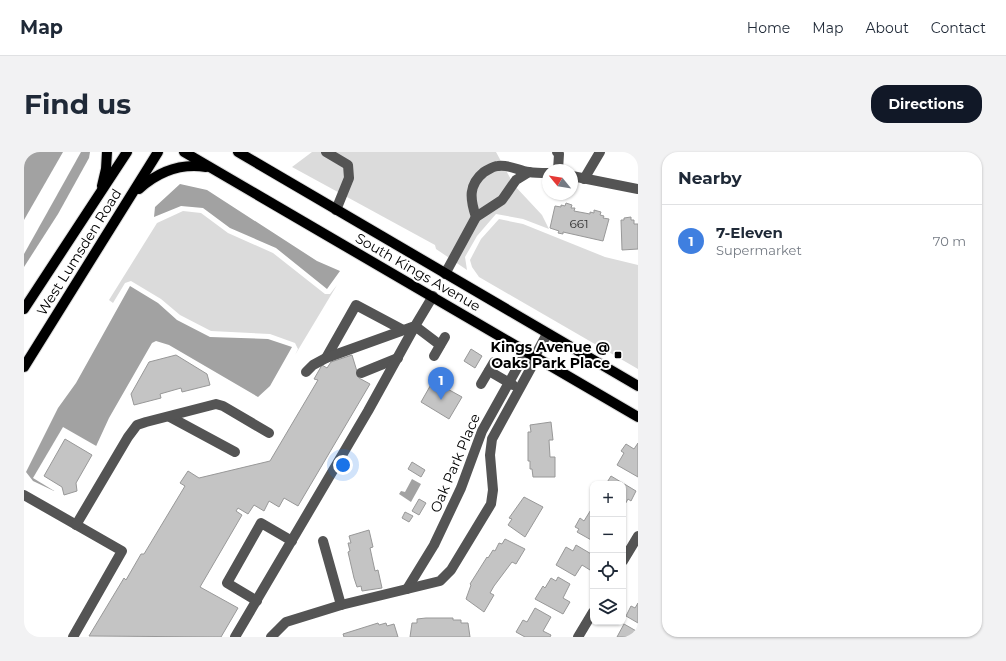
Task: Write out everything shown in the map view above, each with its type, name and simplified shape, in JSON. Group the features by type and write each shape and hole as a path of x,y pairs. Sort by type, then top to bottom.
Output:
{"main road":[{"path":"99,195 106,169 107,152"},
{"name":"West Lumsden Road","path":"24,316 26,306 127,152"},
{"name":"West Lumsden Road","path":"24,367 158,152"},
{"name":"South Kings Avenue","path":"184,152 638,417"},
{"name":"South Kings Avenue","path":"238,152 638,386"},
{"path":"131,196 146,183 174,168 192,165 210,167"}],"street":[{"path":"558,152 558,164"},
{"path":"584,179 600,152"},
{"path":"328,153 348,165 349,178 336,210"},
{"path":"476,217 470,195 474,183 489,169 499,166 511,166 528,172 542,173"},
{"path":"445,274 476,217 502,200 516,180 528,172"},
{"path":"578,178 638,190"},
{"path":"235,637 433,296"},
{"path":"326,358 356,304 403,330"},
{"path":"306,372 313,365 326,358 415,326 442,341 434,356"},
{"name":"Oak Park Place","path":"271,637 286,622 341,605 440,581 451,570 490,504 493,490 490,455 492,439 532,366 535,356 547,334"},
{"name":"Oak Park Place","path":"407,589 440,533 461,488 482,431 508,382 521,361 535,356"},
{"path":"361,373 398,358"},
{"path":"481,384 491,367 508,382 519,388"},
{"path":"76,525 128,437 137,425 216,404 223,406 269,433"},
{"path":"170,417 235,452"},
{"path":"474,452 490,455"},
{"path":"24,495 122,551 73,637"},
{"path":"257,601 227,583 261,523 292,541"},
{"path":"626,556 638,536"},
{"path":"323,541 341,605"},
{"path":"578,637 590,617"}],"shaded area":[{"path":"24,152 63,152 24,220"},
{"path":"81,152 90,152 89,158 58,214 24,267 24,254"},
{"path":"312,152 496,152 514,185 542,215 549,229 523,219 496,214 477,236 465,257 467,270 436,249 435,245 292,167"},
{"path":"180,184 207,190 317,261 340,271 327,289 276,248 230,228 203,208 181,206 154,217 155,207"},
{"path":"183,211 201,213 228,233 273,253 325,294 330,294 337,285 295,355 298,349 295,343 270,334 211,331 180,315 161,299 131,281 125,283 113,303 109,300 157,223"},
{"path":"499,219 523,224 605,257 638,265 638,369 479,277 472,267 470,260 481,239"},
{"path":"130,286 158,303 177,320 210,337 268,339 292,347 270,386 258,397 169,345 156,341 152,343 109,418 92,455 62,487 54,491 33,481 26,472 58,408 76,383"},
{"path":"412,479 421,484 411,502 399,494 401,491 405,492"}],"pier":[{"path":"63,427 98,447 77,484 56,492 33,478"}],"building":[{"path":"566,203 572,205 571,208 575,208 574,211 590,214 590,212 594,213 594,210 601,212 600,215 604,216 603,218 609,219 603,241 563,232 563,234 558,233 559,231 550,228 555,206 565,206"},
{"path":"631,217 631,220 634,220 634,224 638,224 638,249 622,250 621,220"},
{"path":"471,349 482,356 475,368 464,361"},
{"path":"176,355 207,374 210,385 182,392 181,388 160,394 161,398 134,405 131,394 149,362"},
{"path":"352,355 359,378 370,384 298,506 284,498 279,507 269,501 264,511 254,505 248,514 238,508 236,511 242,515 200,587 238,608 221,637 89,636 124,578 126,580 141,554 144,554 185,486 180,483 188,471 199,478 270,461 318,380 314,379 322,365 327,368 331,362"},
{"path":"433,381 462,397 449,419 421,402"},
{"path":"551,422 553,440 549,440 550,457 555,457 555,477 533,477 532,469 530,469 530,461 528,461 528,432 531,432 530,425"},
{"path":"65,439 92,455 76,483 77,491 64,495 62,487 44,476"},
{"path":"638,443 638,477 617,465 624,453 621,451 626,444 634,449"},
{"path":"412,462 425,470 421,477 408,469"},
{"path":"611,476 619,481 608,481"},
{"path":"626,485 636,491 631,501 628,499 626,503"},
{"path":"524,497 543,507 525,537 508,525 512,519 509,518"},
{"path":"419,499 426,503 419,515 412,511"},
{"path":"590,511 590,539 577,532 579,529 575,527 580,518 584,521"},
{"path":"405,512 413,516 409,522 402,518"},
{"path":"369,530 373,547 370,548 375,571 378,570 382,588 362,591 361,586 357,587 354,578 348,552 350,551 348,543 351,543 349,536"},
{"path":"505,539 525,549 516,564 512,562 494,586 490,593 494,595 484,612 466,599 471,585 470,584 487,557 488,558 493,550 495,551 499,543 502,544"},
{"path":"576,545 590,553 590,570 582,565 575,576 556,565 566,547 573,551"},
{"path":"558,577 570,584 563,598 570,602 563,614 535,599 543,586 545,588 551,578 556,581"},
{"path":"638,603 638,623 626,616 631,606 635,608"},
{"path":"535,608 551,617 543,631 551,635 550,637 525,637 516,632 523,620 527,622"},
{"path":"453,618 453,620 461,620 461,623 468,623 470,637 410,637 412,623 417,623 417,619"},
{"path":"378,623 379,625 386,623 387,626 394,624 398,637 344,637 343,634"},
{"path":"623,625 638,632 638,637 617,637"}],"place":[{"name":"Kings Avenue @ Oaks Park Place","path":"618,355"},
{"name":"7-Eleven","path":"441,400"}]}
